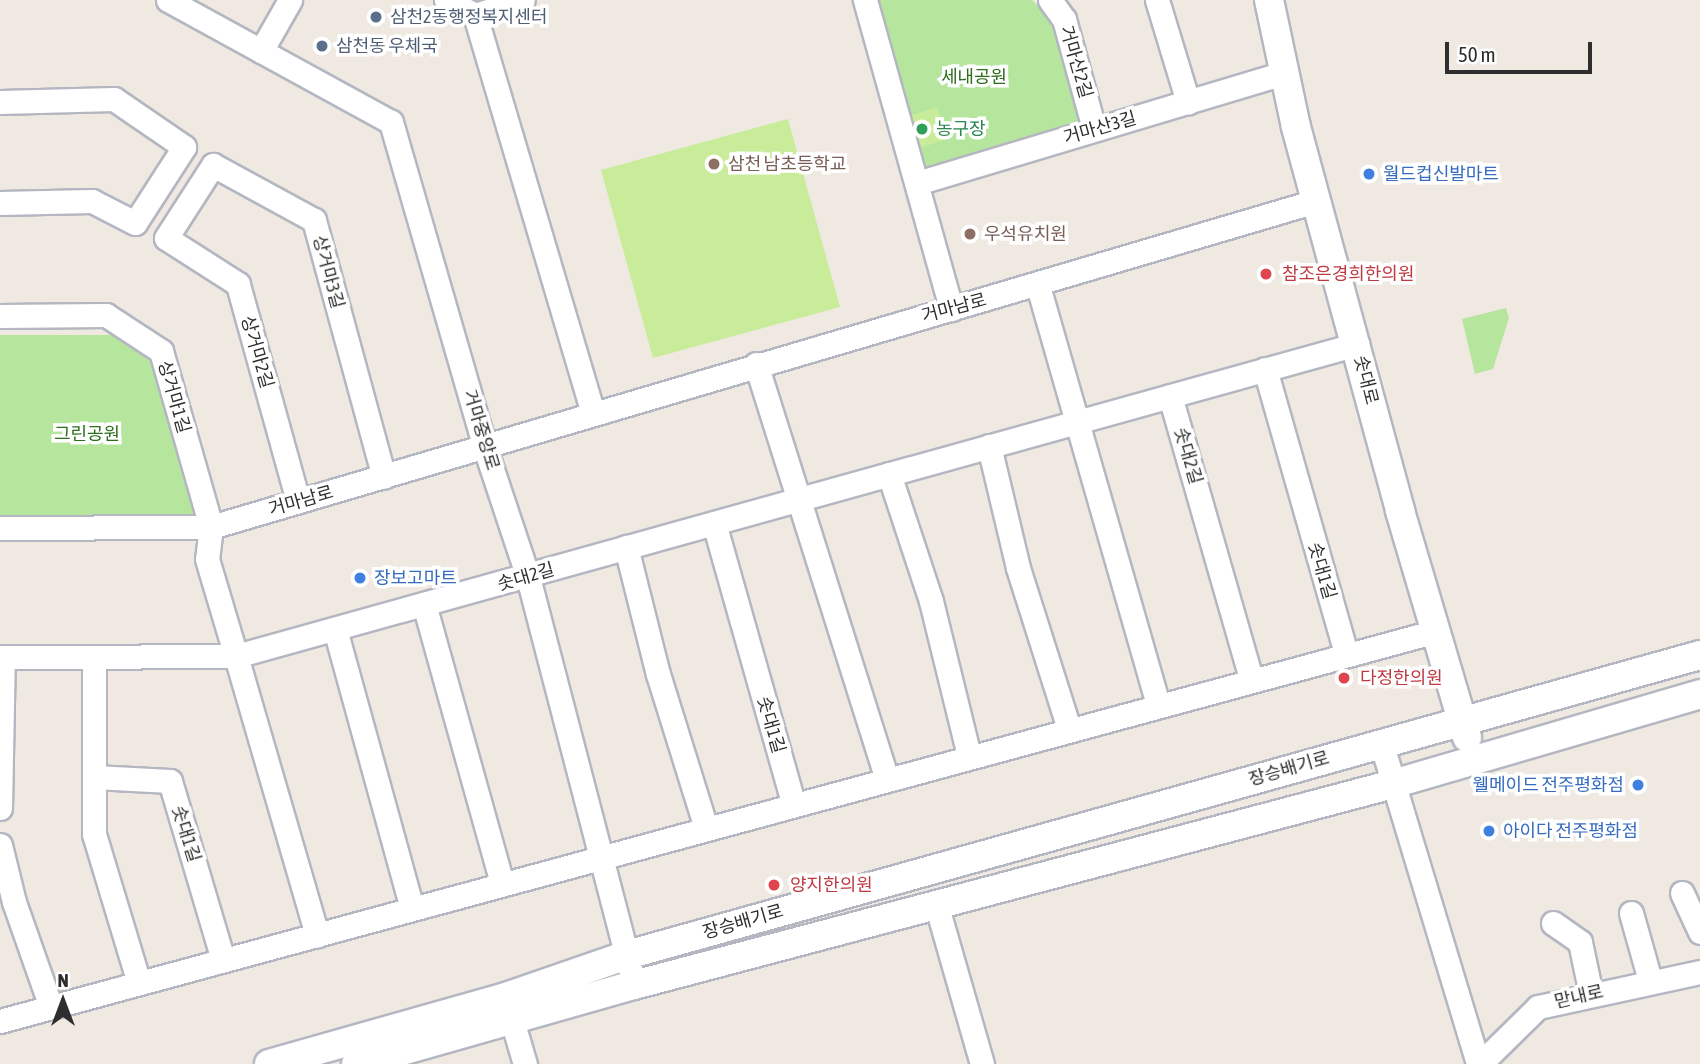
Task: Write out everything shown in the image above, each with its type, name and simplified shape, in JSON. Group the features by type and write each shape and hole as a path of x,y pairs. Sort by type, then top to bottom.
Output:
{"street":[{"name":"거마중앙로","path":"168,0 391,122 485,448 528,577 634,985"},
{"path":"261,51 289,0"},
{"path":"446,0 475,15 523,0"},
{"path":"865,0 951,309"},
{"name":"거마산2길","path":"1050,0 1064,19 1094,129"},
{"path":"1157,0 1188,102"},
{"name":"솟대로","path":"1269,0 1283,73 1316,201 1436,631 1464,719 1470,759"},
{"path":"475,15 592,411"},
{"name":"거마산3길","path":"917,183 1283,73"},
{"path":"0,102 114,99 184,147 135,223 92,201 0,203"},
{"name":"상거마3길","path":"166,238 213,165 314,220 384,477"},
{"name":"거마남로","path":"0,528 211,527 485,448 592,411 1038,286 1316,201"},
{"name":"상거마2길","path":"166,238 238,284 298,501"},
{"path":"1038,286 1158,705"},
{"name":"상거마1길","path":"0,316 106,315 160,351 211,527"},
{"name":"솟대2길","path":"0,808 1,657 236,656 528,577 626,547 1357,344"},
{"path":"756,364 887,779"},
{"name":"솟대1길","path":"1265,369 1346,653"},
{"name":"솟대2길","path":"1170,396 1251,679"},
{"path":"989,446 1018,568 1069,729"},
{"path":"889,474 932,601 969,756"},
{"name":"솟대1길","path":"714,523 794,805"},
{"path":"211,527 207,559 317,935"},
{"path":"626,547 658,674 706,828"},
{"path":"424,604 502,884"},
{"path":"335,629 412,909"},
{"path":"0,1021 1346,653 1436,631"},
{"name":"장승배기로","path":"356,1064 509,1009 626,955 1700,655"},
{"path":"94,657 97,845 139,983"},
{"name":"장승배기로","path":"269,1064 509,1009 634,985 937,907 1394,784 1470,759 1700,694"},
{"path":"1381,742 1479,1064"},
{"name":"솟대1길","path":"94,777 170,781 223,960"},
{"path":"0,845 14,902 51,1007"},
{"path":"1682,893 1700,932"},
{"path":"937,907 982,1064"},
{"path":"1631,913 1650,980"},
{"path":"1553,923 1580,942 1591,994"},
{"name":"맏내로","path":"1479,1064 1538,1007 1650,980 1700,972"},
{"path":"509,1009 525,1064"}],"green space":[{"name":"세내공원","path":"871,0 1032,0 1053,21 1083,124 922,173"},
{"name":"농구장","path":"937,107 947,139 908,152 897,120"},
{"path":"788,119 840,307 653,358 601,170"},
{"path":"1506,308 1509,318 1493,369 1475,374 1462,319"},
{"name":"그린공원","path":"0,335 115,335 159,368 197,510 192,523 0,522"}],"place":[{"name":"삼천2동행정복지센터","path":"376,17"},
{"name":"삼천동 우체국","path":"322,46"},
{"name":"농구장","path":"922,129"},
{"name":"삼천 남초등학교","path":"714,164"},
{"name":"월드컵신발마트","path":"1369,174"},
{"name":"우석유치원","path":"970,234"},
{"name":"참조은경희한의원","path":"1266,274"},
{"name":"장보고마트","path":"360,578"},
{"name":"다정한의원","path":"1344,678"},
{"name":"웰메이드 전주평화점","path":"1638,785"},
{"name":"아이다 전주평화점","path":"1489,831"},
{"name":"양지한의원","path":"774,885"}]}
